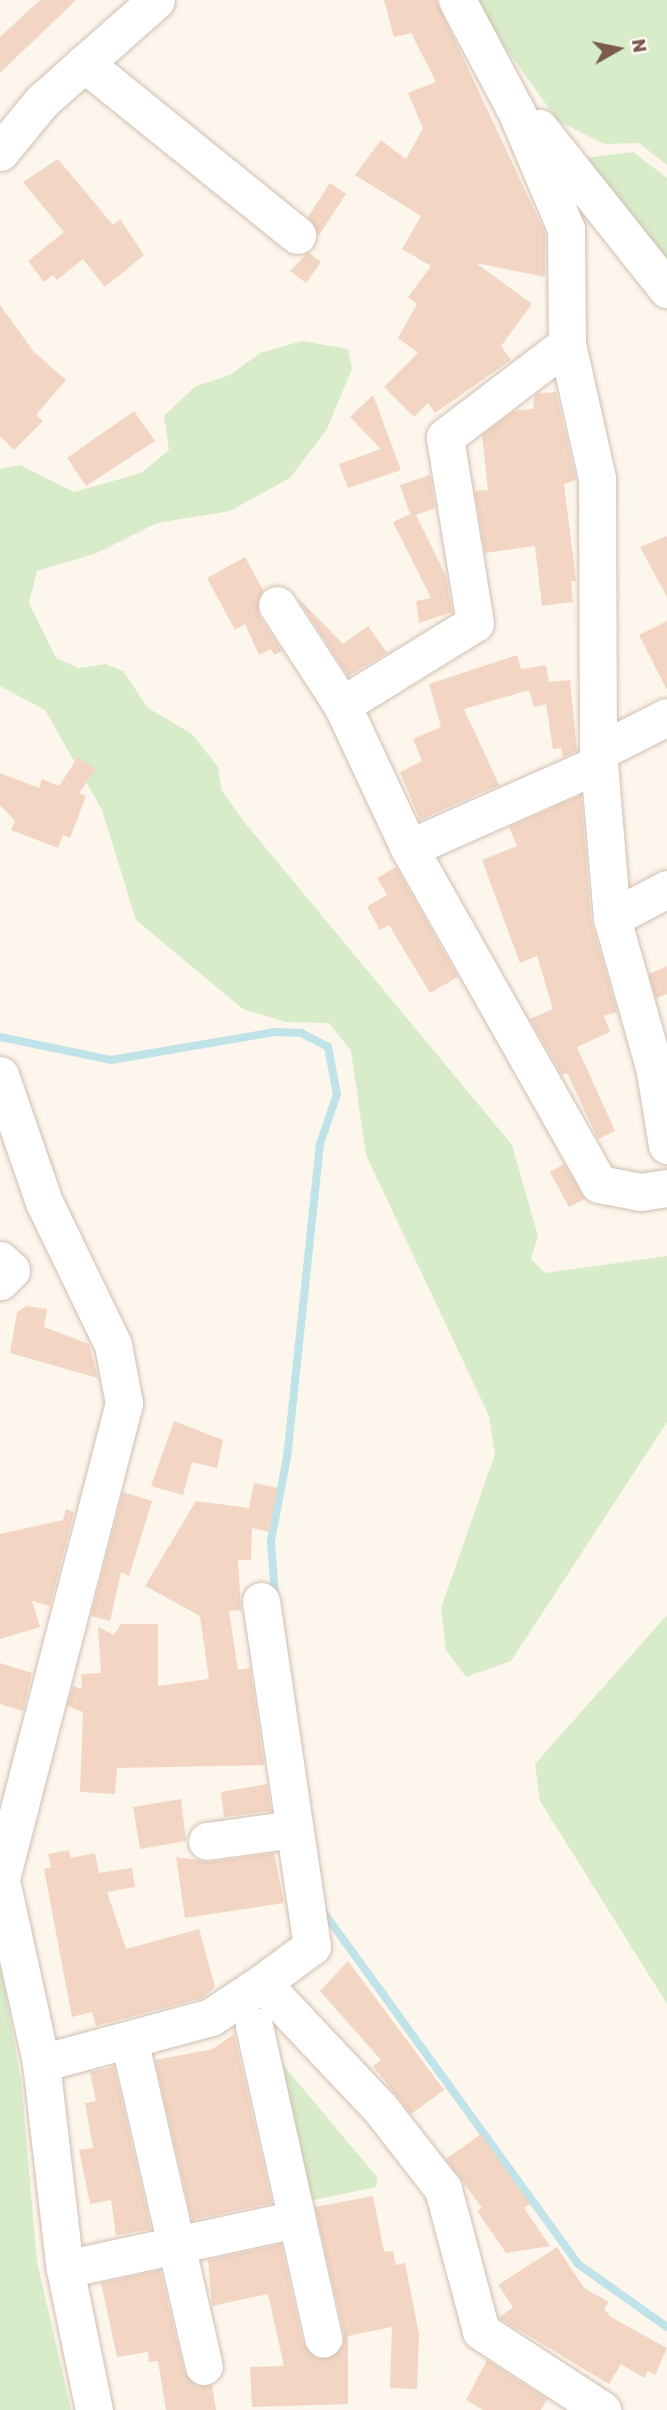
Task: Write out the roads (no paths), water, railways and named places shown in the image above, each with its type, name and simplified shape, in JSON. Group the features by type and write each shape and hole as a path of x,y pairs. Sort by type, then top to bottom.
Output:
{"street":[{"path":"0,152 42,101 156,0"},
{"path":"457,0 499,78 565,229 566,344 597,478 599,758 612,918 661,1067 667,1145"},
{"path":"84,63 297,235"},
{"path":"499,78 667,289"},
{"path":"342,705 475,623 445,437 566,344"},
{"path":"276,605 342,705 409,848 599,1184 641,1192 667,1188"},
{"path":"409,848 599,758 667,717"},
{"path":"612,918 667,889"},
{"path":"0,1075 44,1202 102,1316 124,1403 1,1877 41,2063 65,2269 94,2410"},
{"path":"0,1260 11,1270 0,1281"},
{"path":"41,2063 211,2017 312,1946 261,1601"},
{"path":"207,1841 294,1829"},
{"path":"262,1983 380,2108 443,2189 481,2331 602,2410"},
{"path":"254,2026 323,2338"},
{"path":"133,2057 204,2366"},
{"path":"65,2269 296,2219"}],"waterway":[{"path":"0,1037 111,1060 274,1032 301,1033 328,1047 337,1094 320,1144 287,1457 271,1541 275,1597"},
{"path":"322,1910 578,2264 667,2327"}]}
